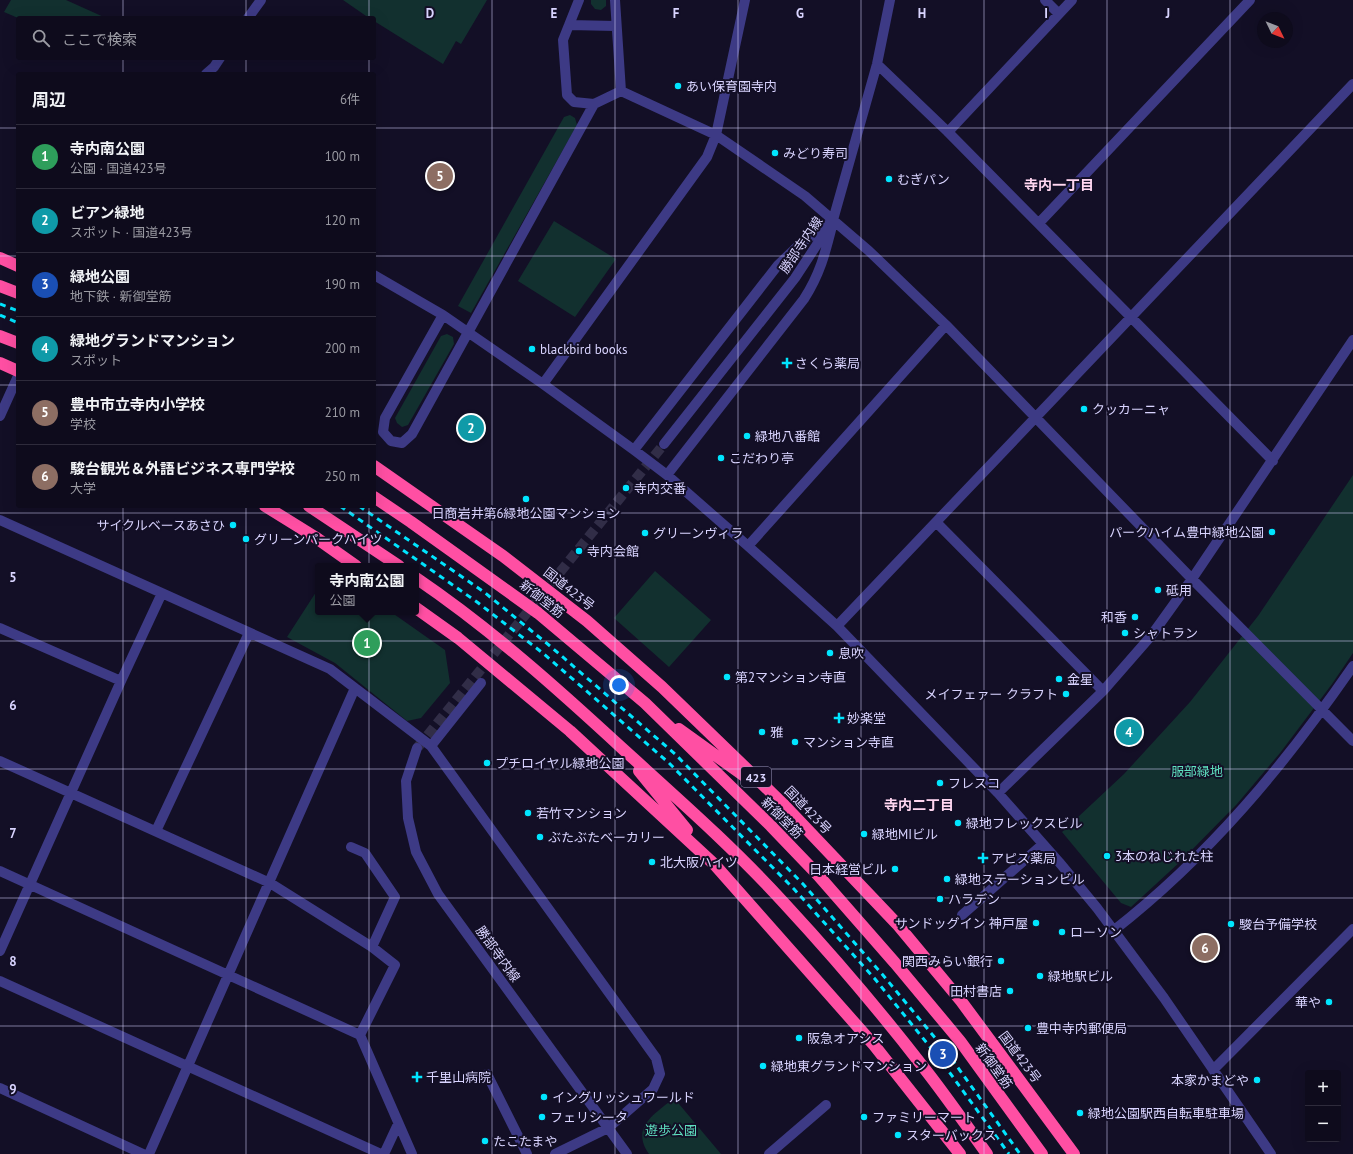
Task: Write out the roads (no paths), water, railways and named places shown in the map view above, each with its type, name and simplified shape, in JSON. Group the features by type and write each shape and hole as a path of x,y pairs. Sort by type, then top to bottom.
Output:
{"highway":[{"path":"0,258 16,265"},
{"path":"0,286 16,292"},
{"path":"0,336 16,342"},
{"path":"0,363 16,370"},
{"name":"国道423号","path":"376,467 503,556 587,621 662,687 783,804 896,924 956,995 1072,1152"},
{"name":"新御堂筋","path":"376,498 538,613 644,704 771,826 818,875 895,963 960,1041 1042,1154"},
{"path":"268,508 315,537 352,563"},
{"path":"312,508 394,563"},
{"path":"419,580 440,594 533,667 731,849 784,902 862,991 924,1068 988,1154"},
{"path":"419,610 458,638 570,731 715,865"},
{"path":"644,704 783,804"},
{"path":"612,738 715,865 874,1045 960,1154"}],"street":[{"path":"249,16 261,0"},
{"path":"579,0 563,40 567,95 574,102 594,104 621,91"},
{"path":"615,0 621,91"},
{"path":"543,384 707,157 716,135 746,0"},
{"name":"勝部寺内線","path":"664,444 795,278 833,220 876,64 890,0"},
{"path":"1045,0 1059,14"},
{"path":"948,132 1072,0"},
{"path":"1039,224 1250,0"},
{"path":"569,25 616,26"},
{"path":"208,72 219,60"},
{"path":"876,64 948,132 1273,461"},
{"path":"838,626 1353,84"},
{"path":"621,91 716,135 805,196 874,256 946,325 1192,579 1353,741"},
{"path":"443,315 385,418 383,432 391,441 402,443 412,434 594,104"},
{"path":"634,450 778,265 800,244 833,220"},
{"path":"667,475 804,299 811,288 823,262 833,220"},
{"path":"376,276 443,315 543,384 634,450 667,475 838,626 998,793 1097,908 1164,998 1271,1154"},
{"path":"748,546 946,325"},
{"path":"998,793 1103,690 1151,636 1273,461 1353,340"},
{"path":"0,416 16,380"},
{"path":"0,520 330,669 431,746 656,1058 660,1074 653,1089 608,1128 556,1154"},
{"path":"936,522 1103,690"},
{"path":"0,951 70,793 162,593"},
{"path":"0,628 121,681"},
{"path":"156,831 249,633"},
{"path":"1113,931 1130,918 1190,864 1243,809 1322,711 1353,666"},
{"path":"431,746 481,683"},
{"path":"149,1154 187,1065 270,883 355,688"},
{"name":"勝部寺内線","path":"417,748 406,781 408,818 416,852 438,894 627,1154"},
{"path":"0,761 270,883 372,947 395,965 360,1035"},
{"path":"962,915 1043,844"},
{"path":"351,847 365,854 395,896 372,947"},
{"path":"0,871 360,1035 412,1154"},
{"path":"1213,1070 1353,929"},
{"path":"0,981 381,1154"},
{"path":"487,1074 527,1154"},
{"path":"0,1088 143,1154"},
{"path":"769,1154 826,1105"},
{"path":"384,1154 398,1124"}],"tunnel":[{"path":"418,747 664,444"}],"railway":[{"path":"0,304 16,310"},
{"path":"0,315 16,322"},
{"path":"343,508 477,602 544,654 669,763 794,889 875,979 939,1058 1009,1154"},
{"path":"362,508 484,592 550,646 675,754 803,884 882,974 946,1051 1020,1154"}],"place":[{"name":"あい保育園寺内","path":"678,86"},
{"name":"みどり寿司","path":"775,153"},
{"name":"豊中市立寺内小学校","path":"440,176"},
{"name":"むぎパン","path":"889,179"},
{"name":"blackbird books","path":"532,349"},
{"name":"さくら薬局","path":"787,363"},
{"name":"クッカーニャ","path":"1084,409"},
{"name":"ビアン緑地","path":"471,428"},
{"name":"緑地八番館","path":"747,436"},
{"name":"こだわり亭","path":"721,458"},
{"name":"寺内交番","path":"626,488"},
{"name":"日商岩井第6緑地公園マンション","path":"526,499"},
{"name":"サイクルベースあさひ","path":"233,525"},
{"name":"パークハイム豊中緑地公園","path":"1272,532"},
{"name":"グリーンヴィラ","path":"645,533"},
{"name":"グリーンパークハイツ","path":"246,539"},
{"name":"寺内会館","path":"579,551"},
{"name":"砥用","path":"1158,590"},
{"name":"和香","path":"1135,617"},
{"name":"シャトラン","path":"1125,633"},
{"name":"寺内南公園","path":"367,643"},
{"name":"息吹","path":"830,653"},
{"name":"第2マンション寺直","path":"727,677"},
{"name":"金星","path":"1059,679"},
{"name":"メイフェァー クラフト","path":"1066,694"},
{"name":"妙楽堂","path":"839,718"},
{"name":"雅","path":"762,732"},
{"name":"緑地グランドマンション","path":"1129,732"},
{"name":"マンション寺直","path":"795,742"},
{"name":"プチロイヤル緑地公園","path":"487,763"},
{"name":"フレスコ","path":"940,783"},
{"name":"若竹マンション","path":"528,813"},
{"name":"緑地フレックスビル","path":"958,823"},
{"name":"緑地MIビル","path":"864,834"},
{"name":"ぶたぶたベーカリー","path":"540,837"},
{"name":"3本のねじれた柱","path":"1107,856"},
{"name":"アピス薬局","path":"983,858"},
{"name":"北大阪ハイツ","path":"652,862"},
{"name":"日本経営ビル","path":"895,869"},
{"name":"緑地ステーションビル","path":"947,879"},
{"name":"ハラデン","path":"940,899"},
{"name":"サンドッグイン 神戸屋","path":"1036,923"},
{"name":"駿台予備学校","path":"1231,924"},
{"name":"ローソン","path":"1062,932"},
{"name":"駿台観光＆外語ビジネス専門学校","path":"1205,948"},
{"name":"関西みらい銀行","path":"1001,961"},
{"name":"緑地駅ビル","path":"1040,976"},
{"name":"田村書店","path":"1010,991"},
{"name":"華や","path":"1329,1002"},
{"name":"豊中寺内郵便局","path":"1028,1028"},
{"name":"阪急オアシス","path":"799,1038"},
{"name":"緑地公園","path":"943,1054"},
{"name":"緑地東グランドマンション","path":"763,1066"},
{"name":"千里山病院","path":"417,1077"},
{"name":"本家かまどや","path":"1257,1080"},
{"name":"イングリッシュワールド","path":"544,1097"},
{"name":"緑地公園駅西自転車駐車場","path":"1080,1113"},
{"name":"フェリシータ","path":"542,1117"},
{"name":"ファミリーマート","path":"864,1117"},
{"name":"スターバックス","path":"898,1135"},
{"name":"たこたまや","path":"485,1141"}],"district":[{"name":"寺内一丁目","path":"1059,185"},
{"name":"寺内二丁目","path":"919,805"}],"park label":[{"name":"服部緑地","path":"1197,771"},
{"name":"遊歩公園","path":"671,1130"}]}
